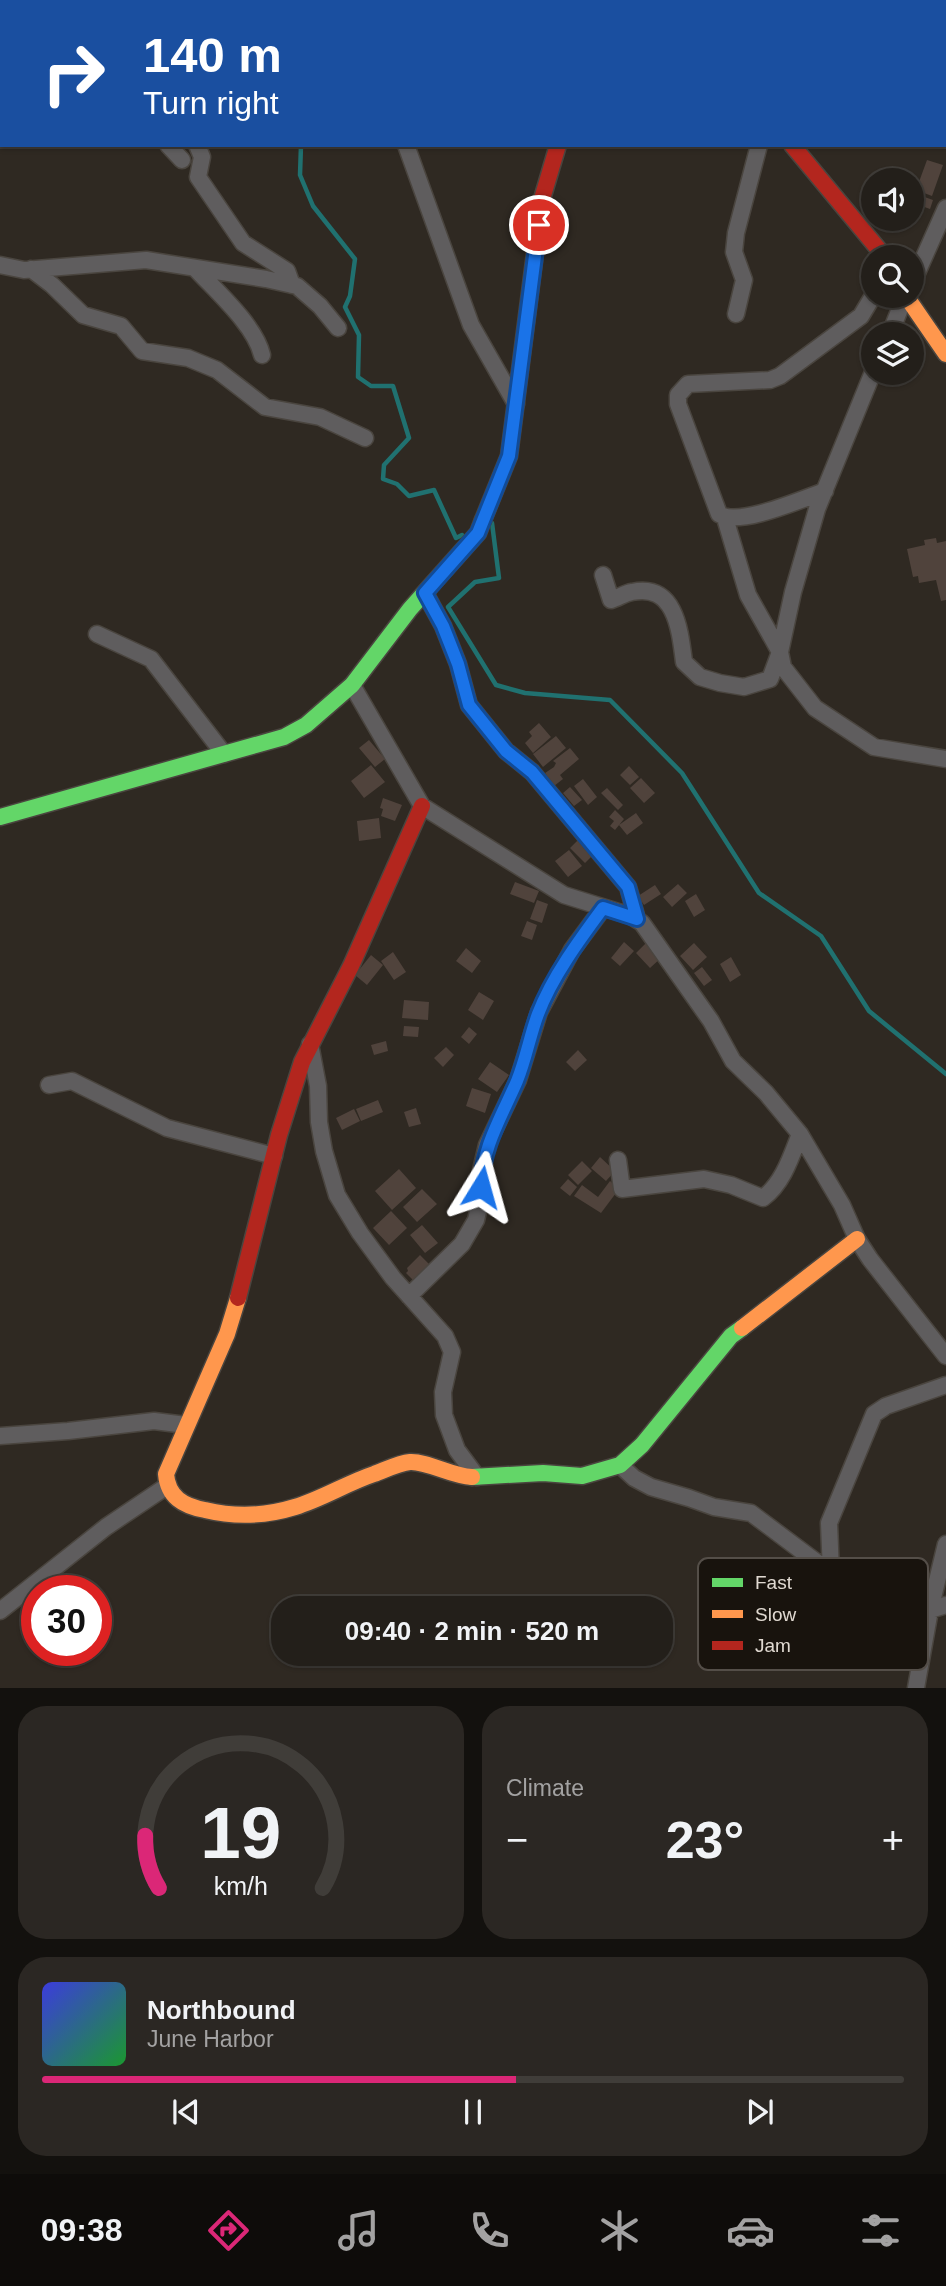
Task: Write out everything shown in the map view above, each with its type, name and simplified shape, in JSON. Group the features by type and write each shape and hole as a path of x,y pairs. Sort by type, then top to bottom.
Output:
{"street":[{"path":"170,147 182,160"},
{"path":"198,147 202,157 198,177 218,203 228,224 243,243 287,271 292,285"},
{"path":"407,147 471,325 516,404"},
{"path":"0,817 284,737 306,725 352,685 425,593 478,533 509,456 542,199 557,147"},
{"path":"736,314 744,280 734,252 736,233 758,147"},
{"path":"794,147 875,245"},
{"path":"924,257 946,208"},
{"path":"0,265 24,270 146,260 292,285 297,286 320,306 338,328"},
{"path":"195,268 242,320 260,345 262,355"},
{"path":"31,269 83,315 121,326 142,351 188,358 217,370 265,407 320,417 365,438"},
{"path":"825,491 774,509 733,519 725,518 719,514 700,468 678,404 678,395 688,384 770,380 780,376 861,316 866,308"},
{"path":"913,308 946,354"},
{"path":"603,575 611,600 633,592 656,593 670,605 680,624 684,662 701,677 744,688 770,679 780,652 793,592 825,491 868,385"},
{"path":"725,518 748,595 780,652 783,667 815,708 874,747 946,759"},
{"path":"425,593 453,651 469,705 506,751 532,772 628,887 637,919 661,948 711,1021 733,1061 766,1093 800,1134 842,1205 857,1239 946,1356"},
{"path":"97,634 151,659 224,754"},
{"path":"352,685 422,806 564,895 637,919"},
{"path":"422,806 351,966 302,1062 227,1334 166,1474 171,1494 194,1508 222,1514 265,1514 296,1507 351,1482 410,1462 429,1465 457,1476 477,1477 543,1473 582,1476 620,1465 642,1445 731,1336 857,1239"},
{"path":"410,1296 462,1244 476,1220 480,1203 481,1170 487,1145 518,1080 539,1012 572,950 603,908"},
{"path":"310,1044 318,1086 318,1122 337,1195 360,1233 445,1336 452,1352 443,1392 444,1415 457,1450 477,1477"},
{"path":"49,1085 72,1081 167,1128 274,1156"},
{"path":"618,1160 622,1189 704,1180 731,1185 763,1198 775,1189 800,1134"},
{"path":"830,1558 829,1523 874,1414 886,1406 946,1385"},
{"path":"0,1436 154,1421 186,1425"},
{"path":"620,1465 651,1488 689,1497 714,1507 751,1513 811,1558"},
{"path":"0,1611 106,1527 167,1486"},
{"path":"928,1644 938,1608 946,1544"},
{"path":"916,1688 921,1670"}],"building":[{"path":"927,160 943,165 932,196 924,193 924,168"},
{"path":"924,197 933,200 930,209 924,207"},
{"path":"936,538 937,543 946,541 946,600 941,601 936,580 919,583 918,576 913,577 907,549 925,545 924,540"},
{"path":"539,723 551,737 533,753 525,743 532,736 529,732"},
{"path":"556,736 566,748 543,767 533,754"},
{"path":"369,740 385,759 375,767 359,748"},
{"path":"570,748 579,759 560,775 563,779 554,786 545,773 554,767 556,763 553,761"},
{"path":"371,765 385,782 364,798 351,781"},
{"path":"629,766 639,777 630,785 620,775"},
{"path":"641,778 655,793 644,803 630,788"},
{"path":"583,779 597,797 588,805 574,786"},
{"path":"570,787 582,800 574,806 563,793"},
{"path":"607,788 623,805 618,810 601,793"},
{"path":"383,798 402,805 395,821 381,816"},
{"path":"615,810 624,819 615,830 610,826 614,821 609,817"},
{"path":"636,813 643,823 627,835 619,825"},
{"path":"379,818 381,838 359,841 357,821"},
{"path":"580,838 595,853 585,863 570,848"},
{"path":"569,850 582,866 568,877 555,861"},
{"path":"515,882 539,891 534,903 510,894"},
{"path":"678,884 687,893 672,907 663,897"},
{"path":"655,885 661,894 644,905 638,896"},
{"path":"696,894 705,910 694,917 685,901"},
{"path":"537,900 548,904 542,923 530,919"},
{"path":"527,921 537,925 532,940 521,936"},
{"path":"624,942 634,951 620,966 611,958"},
{"path":"647,942 662,957 650,968 636,953"},
{"path":"694,943 707,957 693,970 680,956"},
{"path":"466,948 481,961 472,973 456,961"},
{"path":"393,952 406,972 394,980 381,961"},
{"path":"371,955 383,965 367,985 355,975"},
{"path":"731,957 741,975 730,982 720,964"},
{"path":"702,967 712,980 704,986 694,973"},
{"path":"479,992 494,1001 483,1020 468,1010"},
{"path":"404,1000 429,1002 428,1020 402,1018"},
{"path":"404,1026 419,1027 418,1037 403,1036"},
{"path":"469,1027 477,1034 469,1044 461,1037"},
{"path":"386,1041 388,1051 374,1055 371,1045"},
{"path":"446,1047 454,1055 443,1067 434,1058"},
{"path":"578,1050 587,1060 575,1071 566,1062"},
{"path":"490,1062 509,1075 497,1092 478,1079"},
{"path":"472,1088 491,1094 485,1113 466,1106"},
{"path":"378,1100 383,1112 361,1121 356,1109"},
{"path":"416,1108 421,1124 409,1127 404,1112"},
{"path":"354,1109 360,1121 342,1130 336,1118"},
{"path":"600,1157 615,1171 606,1181 591,1168"},
{"path":"582,1161 592,1171 578,1185 568,1175"},
{"path":"399,1169 416,1188 392,1210 375,1191"},
{"path":"568,1179 577,1187 570,1196 560,1188"},
{"path":"610,1181 619,1189 601,1213 574,1196 582,1185 598,1197"},
{"path":"422,1189 437,1204 417,1222 403,1207"},
{"path":"391,1211 407,1228 389,1245 373,1228"},
{"path":"422,1225 438,1243 425,1253 410,1235"},
{"path":"420,1255 433,1268 417,1284 406,1273 407,1268"}],"waterway":[{"path":"301,147 300,175 313,206 355,259 350,296 345,307 359,335 358,377 371,386 393,386 409,438 384,465 383,479 397,484 409,496 434,490 456,538 462,535"},
{"path":"492,523 499,578 475,582 448,607 496,685 525,693 610,700 682,773 759,893 821,936 869,1011 946,1074"}],"traffic: fast":[{"path":"0,817 284,737 306,725 352,685 410,609 478,533 483,520"},
{"path":"472,1477 543,1473 582,1476 620,1465 642,1445 731,1336 742,1328"}],"traffic: slow":[{"path":"914,308 946,354"},
{"path":"742,1328 857,1239"},
{"path":"238,1298 227,1334 166,1474 170,1489 178,1499 190,1506 216,1512 261,1514 305,1504 406,1463 417,1462 472,1477"}],"traffic: jam":[{"path":"483,520 509,456 542,199 557,147"},
{"path":"794,147 875,245"},
{"path":"238,1298 279,1135 302,1062 351,966 422,806"}],"route":[{"path":"481,1187 481,1170 487,1145 518,1080 539,1012 572,950 603,908 637,919 628,887 532,772 506,751 469,705 458,664 443,626 425,593 478,533 509,456 539,225"}]}
